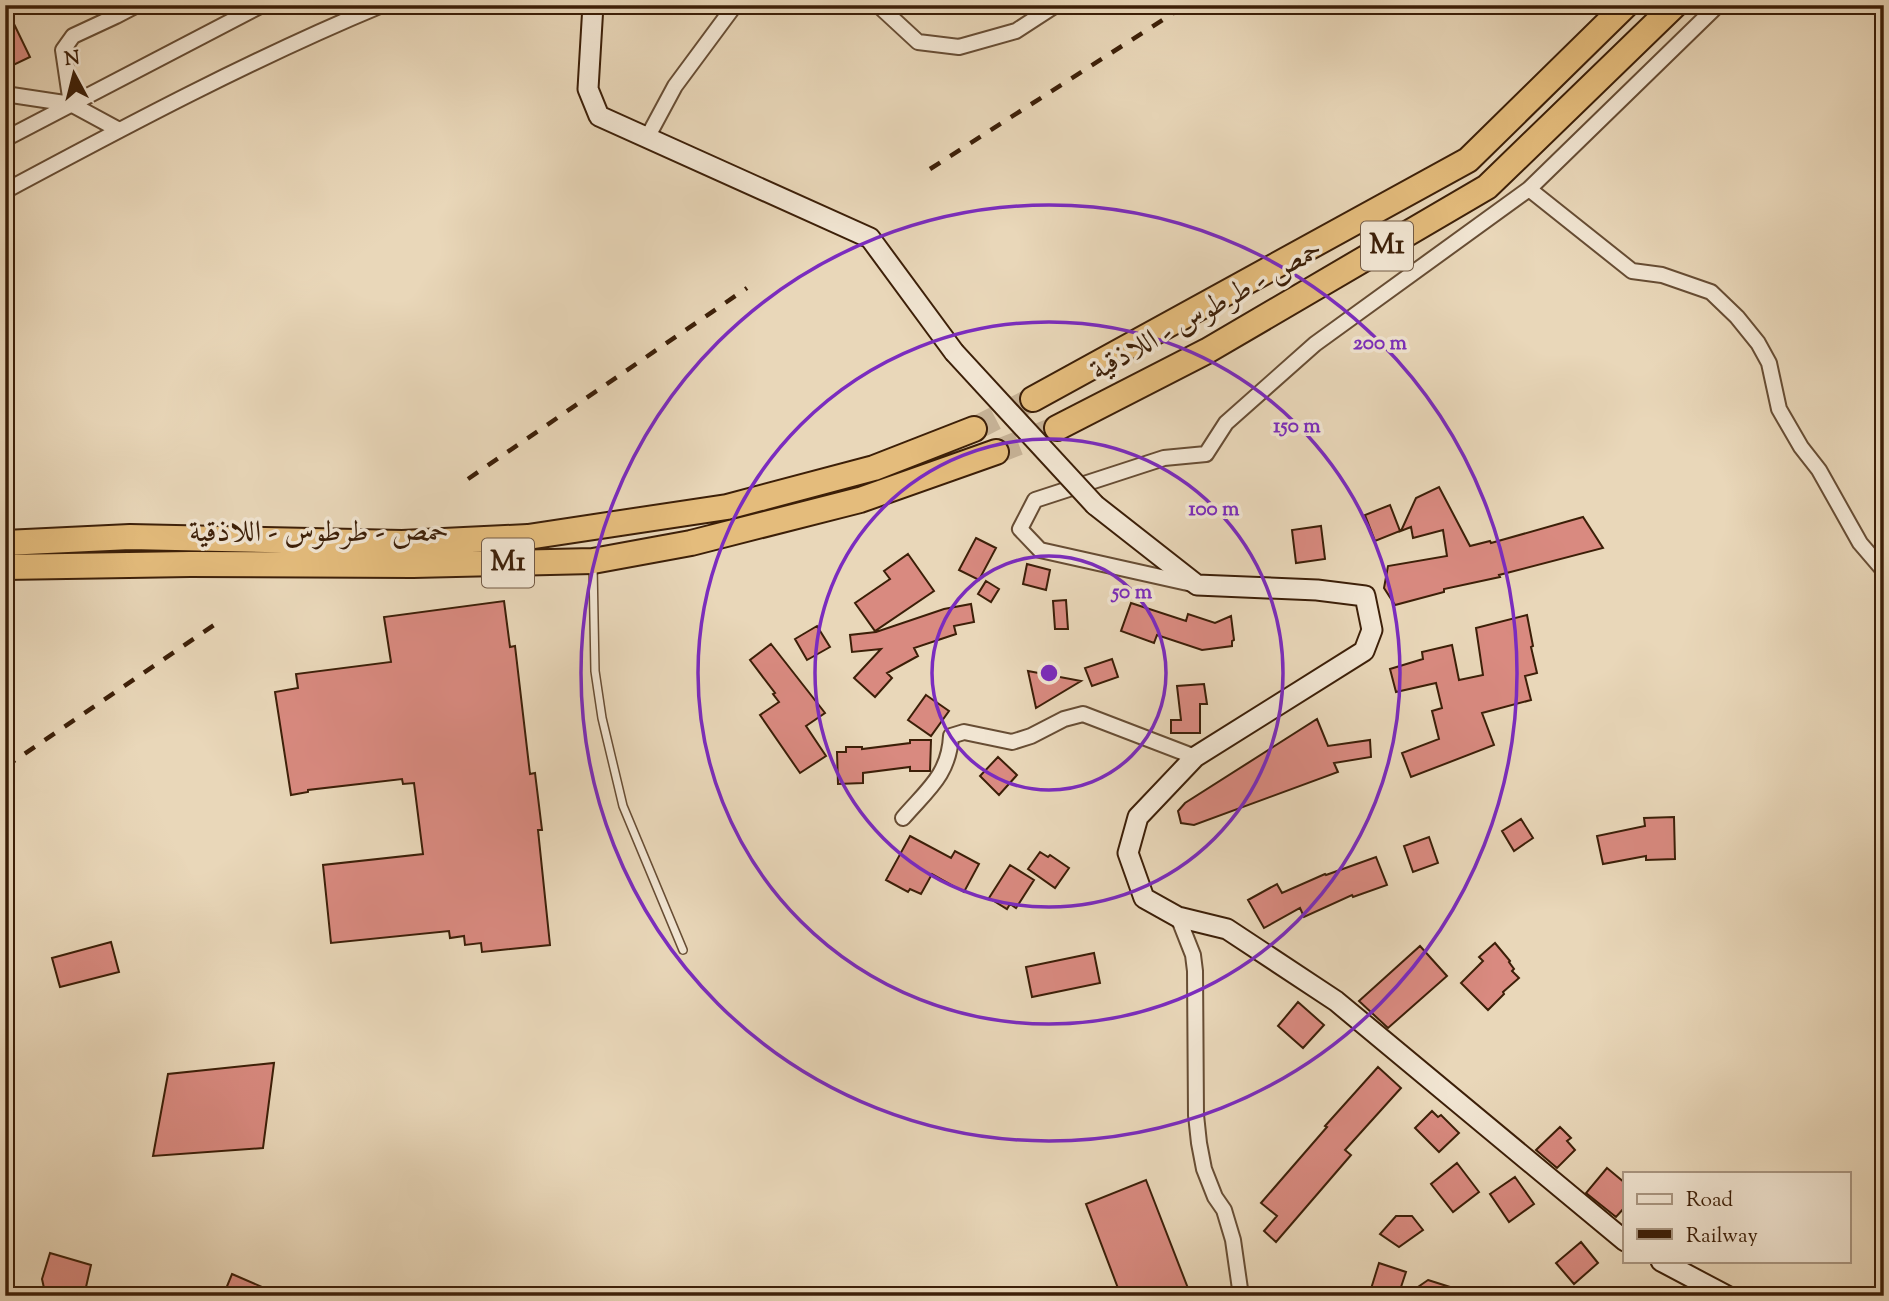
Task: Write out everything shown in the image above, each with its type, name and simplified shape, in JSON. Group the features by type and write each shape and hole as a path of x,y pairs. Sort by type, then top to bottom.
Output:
{"highway":[{"name":"حمص - طرطوس - اللاذقية","path":"1034,399 1468,160 1626,5"},
{"name":"حمص - طرطوس - اللاذقية","path":"1057,428 1207,351 1487,187 1675,5"},
{"name":"حمص - طرطوس - اللاذقية","path":"5,543 130,537 402,543 528,537 727,507 874,468 974,429"},
{"name":"حمص - طرطوس - اللاذقية","path":"5,567 413,565 593,561 691,543 860,500 996,452"}],"main road":[{"path":"593,5 588,89 599,116 870,238 954,352 1095,505 1197,585 1317,590 1365,596 1372,630 1364,650 1195,757 1138,817 1128,853 1144,898 1178,917 1227,929 1336,1001 1623,1239"},
{"path":"1663,1262 1727,1296"}],"street":[{"path":"71,104 63,50 73,36 113,11 137,5"},
{"path":"5,139 262,5"},
{"path":"5,191 119,130 307,36 382,5"},
{"path":"647,138 675,86 734,5"},
{"path":"878,5 918,42 959,47 1016,31 1056,5"},
{"path":"1197,585 1040,550 1020,529 1035,500 1164,458 1206,454 1226,423 1315,344 1529,189 1718,5"},
{"path":"5,94 71,104 119,130"},
{"path":"1529,189 1632,271 1662,275 1711,292 1737,317 1758,343 1769,363 1779,409 1801,447 1819,470 1860,543 1884,570"},
{"path":"903,818 938,779 950,757 951,736 964,732 1012,742 1031,736 1064,719 1083,714 1195,757"},
{"path":"1178,917 1194,955 1196,1115 1199,1143 1208,1178 1215,1197 1224,1210 1233,1240 1241,1296"}],"lane":[{"path":"593,561 595,671 602,718 623,806 683,950"}],"building":[{"path":"14,24 30,57 5,69 5,28"},
{"path":"1439,487 1470,546 1490,541 1491,543 1583,517 1603,548 1499,575 1500,577 1444,589 1444,592 1395,605 1384,588 1388,566 1447,556 1443,530 1413,538 1411,527 1401,531 1416,498"},
{"path":"1390,505 1400,531 1375,541 1365,515"},
{"path":"1321,526 1325,559 1296,563 1292,530"},
{"path":"976,538 996,548 979,580 959,570"},
{"path":"908,554 934,591 875,631 855,603 890,579 884,571"},
{"path":"1027,564 1050,570 1046,590 1023,584"},
{"path":"986,581 999,589 991,602 978,594"},
{"path":"1066,600 1068,629 1055,629 1053,601"},
{"path":"504,601 510,647 515,646 530,774 535,773 550,945 482,952 481,943 465,945 464,936 450,938 449,931 331,943 323,865 423,854 414,783 403,784 402,779 308,790 291,795 275,692 298,688 296,674 391,662 384,617"},
{"path":"1131,603 1186,621 1188,614 1215,623 1231,616 1234,640 1232,646 1202,650 1157,635 1154,643 1121,631"},
{"path":"971,604 974,622 954,626 956,634 914,648 918,656 887,673 892,678 875,697 854,678 881,649 852,652 850,635 876,632 944,609"},
{"path":"1527,615 1537,673 1525,676 1531,700 1482,713 1494,745 1411,777 1402,753 1439,739 1432,711 1442,708 1436,683 1396,692 1390,669 1423,659 1422,652 1452,645 1459,680 1483,675 1476,628"},
{"path":"817,626 830,647 807,660 795,639"},
{"path":"771,644 825,713 806,726 826,756 800,773 760,715 779,702 750,660"},
{"path":"1112,659 1118,677 1092,686 1085,668"},
{"path":"1028,671 1081,681 1036,708"},
{"path":"1204,684 1207,704 1200,704 1200,733 1171,733 1171,720 1181,720 1177,686"},
{"path":"926,695 949,711 931,736 908,720"},
{"path":"1317,719 1328,746 1370,740 1371,757 1334,763 1338,772 1194,825 1181,823 1178,811 1185,803"},
{"path":"910,740 931,740 930,771 910,771 910,767 863,773 863,783 838,784 837,752 846,752 846,747 862,749 910,743"},
{"path":"998,757 1017,775 999,795 980,776"},
{"path":"1674,817 1675,859 1646,860 1646,856 1603,864 1597,836 1645,826 1644,818"},
{"path":"1521,819 1533,838 1514,851 1502,831"},
{"path":"910,836 951,858 955,851 979,864 964,892 932,874 921,894 910,889 908,892 886,880"},
{"path":"1429,837 1438,863 1413,872 1404,846"},
{"path":"1040,852 1048,857 1050,855 1069,868 1055,888 1028,869"},
{"path":"1376,857 1387,885 1353,897 1352,895 1304,917 1300,908 1264,928 1248,900 1277,884 1282,893 1325,874"},
{"path":"1010,865 1034,880 1016,908 1010,904 1007,909 989,898"},
{"path":"111,942 119,972 60,987 52,958"},
{"path":"1495,943 1510,961 1514,969 1512,971 1519,978 1488,1010 1461,983 1483,961 1479,957"},
{"path":"1420,946 1447,976 1388,1028 1359,1001"},
{"path":"1094,953 1100,983 1032,997 1026,967"},
{"path":"1298,1002 1324,1025 1303,1048 1278,1026"},
{"path":"274,1063 263,1148 153,1156 168,1074"},
{"path":"1378,1067 1401,1088 1345,1150 1351,1155 1276,1242 1264,1231 1277,1216 1261,1203"},
{"path":"1432,1111 1438,1117 1441,1115 1459,1133 1439,1152 1415,1128"},
{"path":"1560,1127 1571,1138 1567,1141 1575,1150 1557,1168 1536,1150"},
{"path":"1457,1163 1479,1192 1453,1212 1431,1184"},
{"path":"1607,1168 1623,1181 1623,1209 1616,1217 1586,1193"},
{"path":"1515,1177 1534,1204 1509,1222 1490,1194"},
{"path":"1146,1180 1191,1296 1121,1296 1086,1204"},
{"path":"1396,1216 1412,1216 1423,1230 1399,1247 1380,1234"},
{"path":"1581,1242 1598,1263 1574,1284 1556,1263"},
{"path":"50,1253 91,1265 84,1296 68,1296 44,1288 42,1279"},
{"path":"1379,1263 1406,1272 1398,1296 1382,1296 1370,1292"},
{"path":"232,1274 283,1296 223,1296"},
{"path":"1428,1280 1469,1293 1468,1296 1425,1296 1418,1287"}],"tunnel":[{"path":"974,429 1033,399"},
{"path":"996,452 1057,428"}],"railway":[{"path":"930,169 1186,5"},
{"path":"468,479 747,288"},
{"path":"5,767 220,621"}]}
